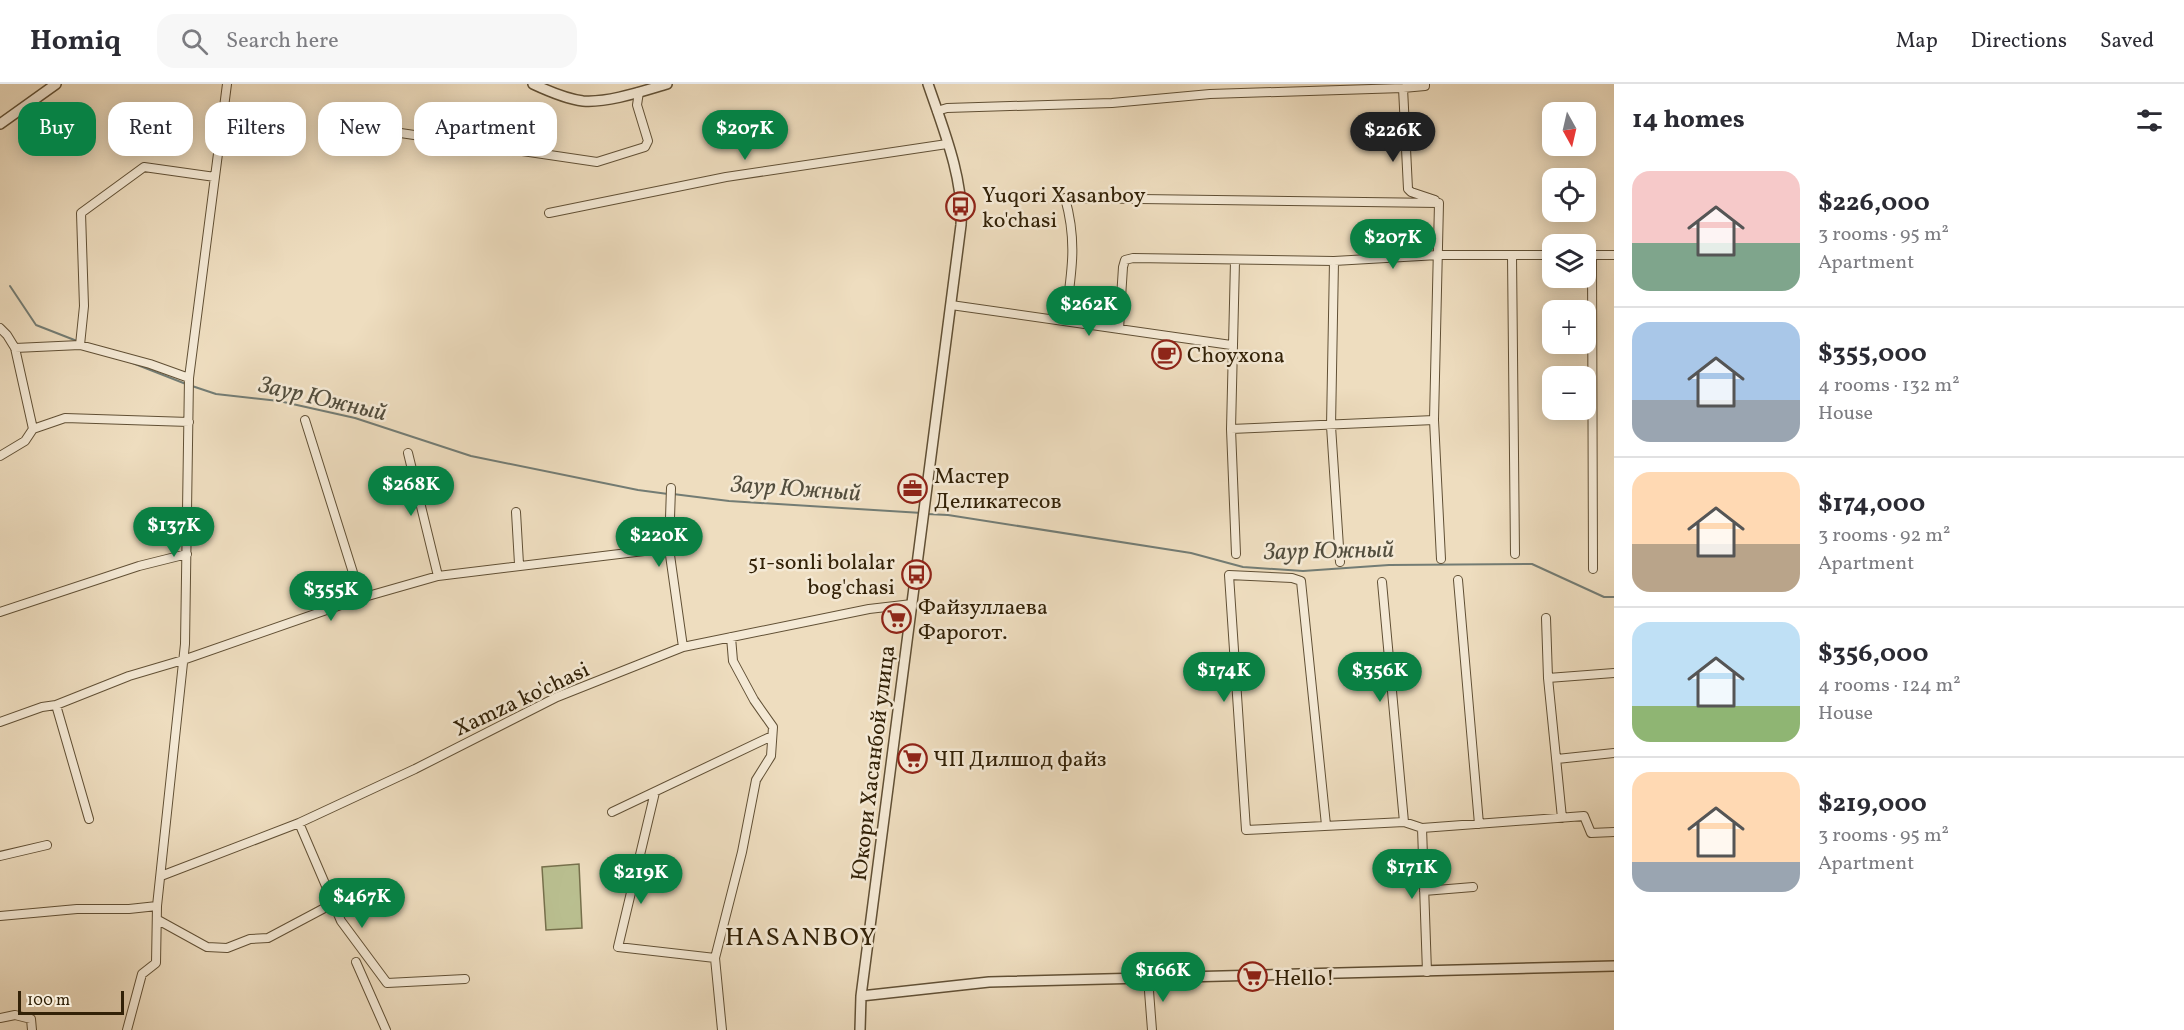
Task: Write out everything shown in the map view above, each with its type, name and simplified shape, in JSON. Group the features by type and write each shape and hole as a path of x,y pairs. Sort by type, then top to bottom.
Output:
{"street":[{"path":"0,124 56,84"},
{"path":"127,1030 142,974 156,963 157,906 183,660 189,378 227,84"},
{"path":"533,84 560,95 586,101 639,92 667,84"},
{"name":"Юкори Хасанбой улица","path":"860,1030 861,996 960,225 961,203 957,180 928,84"},
{"path":"937,111 947,108 1112,103 1210,94 1403,88 1425,86 1425,84"},
{"path":"1403,88 1407,184 1411,192 1408,202"},
{"path":"402,132 597,162 645,147 648,141 637,105 639,92"},
{"path":"549,213 726,177 947,144"},
{"path":"80,345 84,306 81,213 144,167 215,177"},
{"path":"1411,192 1439,202"},
{"path":"1065,321 1073,255 1072,223 1065,198 1439,202"},
{"path":"1439,202 1434,420 1441,559"},
{"path":"1119,328 1123,267 1125,260 1133,258 1334,261 1438,255 1542,255"},
{"path":"1512,255 1515,554"},
{"path":"1596,255 1614,255"},
{"path":"1234,261 1231,429 1236,554"},
{"path":"1334,261 1331,426 1340,562"},
{"path":"1589,288 1593,569"},
{"path":"951,305 1231,345"},
{"path":"0,328 8,335 15,348 33,429"},
{"path":"15,348 80,345 150,364 189,378"},
{"path":"0,456 25,441 33,429 65,418 189,422"},
{"path":"305,420 361,598"},
{"path":"1231,429 1434,420"},
{"path":"408,453 438,576"},
{"path":"671,488 669,548 683,647"},
{"path":"516,512 519,564"},
{"path":"0,722 42,707 56,705 129,676 183,660 361,598 438,576 519,564 669,548"},
{"path":"0,612 139,566 187,554"},
{"path":"1326,825 1301,581 1292,578 1229,575 1246,830 1404,822 1422,828 1584,816 1591,834 1614,832"},
{"path":"1458,579 1479,824"},
{"path":"1382,582 1404,822"},
{"name":"Xamza ko'chasi","path":"161,876 299,823 415,769 557,697 683,647 869,609 912,604"},
{"path":"1546,618 1548,678 1562,818"},
{"path":"722,1030 715,958 742,852 756,780 771,756 773,727 754,700 733,661 731,637"},
{"path":"1548,678 1614,673"},
{"path":"56,705 89,819"},
{"path":"612,812 772,736"},
{"path":"1557,759 1614,753"},
{"path":"655,792 618,947 715,958"},
{"path":"299,823 341,921 387,983 465,978"},
{"path":"1422,828 1427,972"},
{"path":"0,846 1,856 47,845"},
{"path":"1424,891 1473,887"},
{"path":"158,920 207,948 227,948 250,939 268,938 334,903"},
{"path":"0,916 77,909 129,909 157,906"},
{"path":"356,962 386,1030"},
{"path":"861,996 989,982 1614,966"},
{"path":"1148,978 1152,1030"},
{"path":"0,1018 15,1015 30,1019 32,1030"}],"green space":[{"path":"579,864 582,928 546,930 542,867"}],"waterway":[{"name":"Заур Южный","path":"10,286 36,325 77,341"},
{"name":"Заур Южный","path":"130,362 186,384"},
{"name":"Заур Южный","path":"192,386 216,394 279,401 355,418 471,456 668,494"},
{"name":"Заур Южный","path":"673,494 729,501 922,513"},
{"name":"Заур Южный","path":"927,514 948,515 1191,553 1243,567 1303,571 1389,565 1532,564 1604,597 1614,597"}],"place":[{"name":"Yuqori Xasanboy ko'chasi","path":"961,207"},
{"name":"Choyxona","path":"1166,354"},
{"name":"Мастер Деликатесов","path":"913,488"},
{"name":"51-sonli bolalar bog'chasi","path":"916,574"},
{"name":"Файзуллаева Фарогот.","path":"897,619"},
{"name":"ЧП Дилшод файз","path":"912,758"},
{"name":"Hello!","path":"1253,977"}],"district":[{"name":"HASANBOY","path":"801,936"}]}
